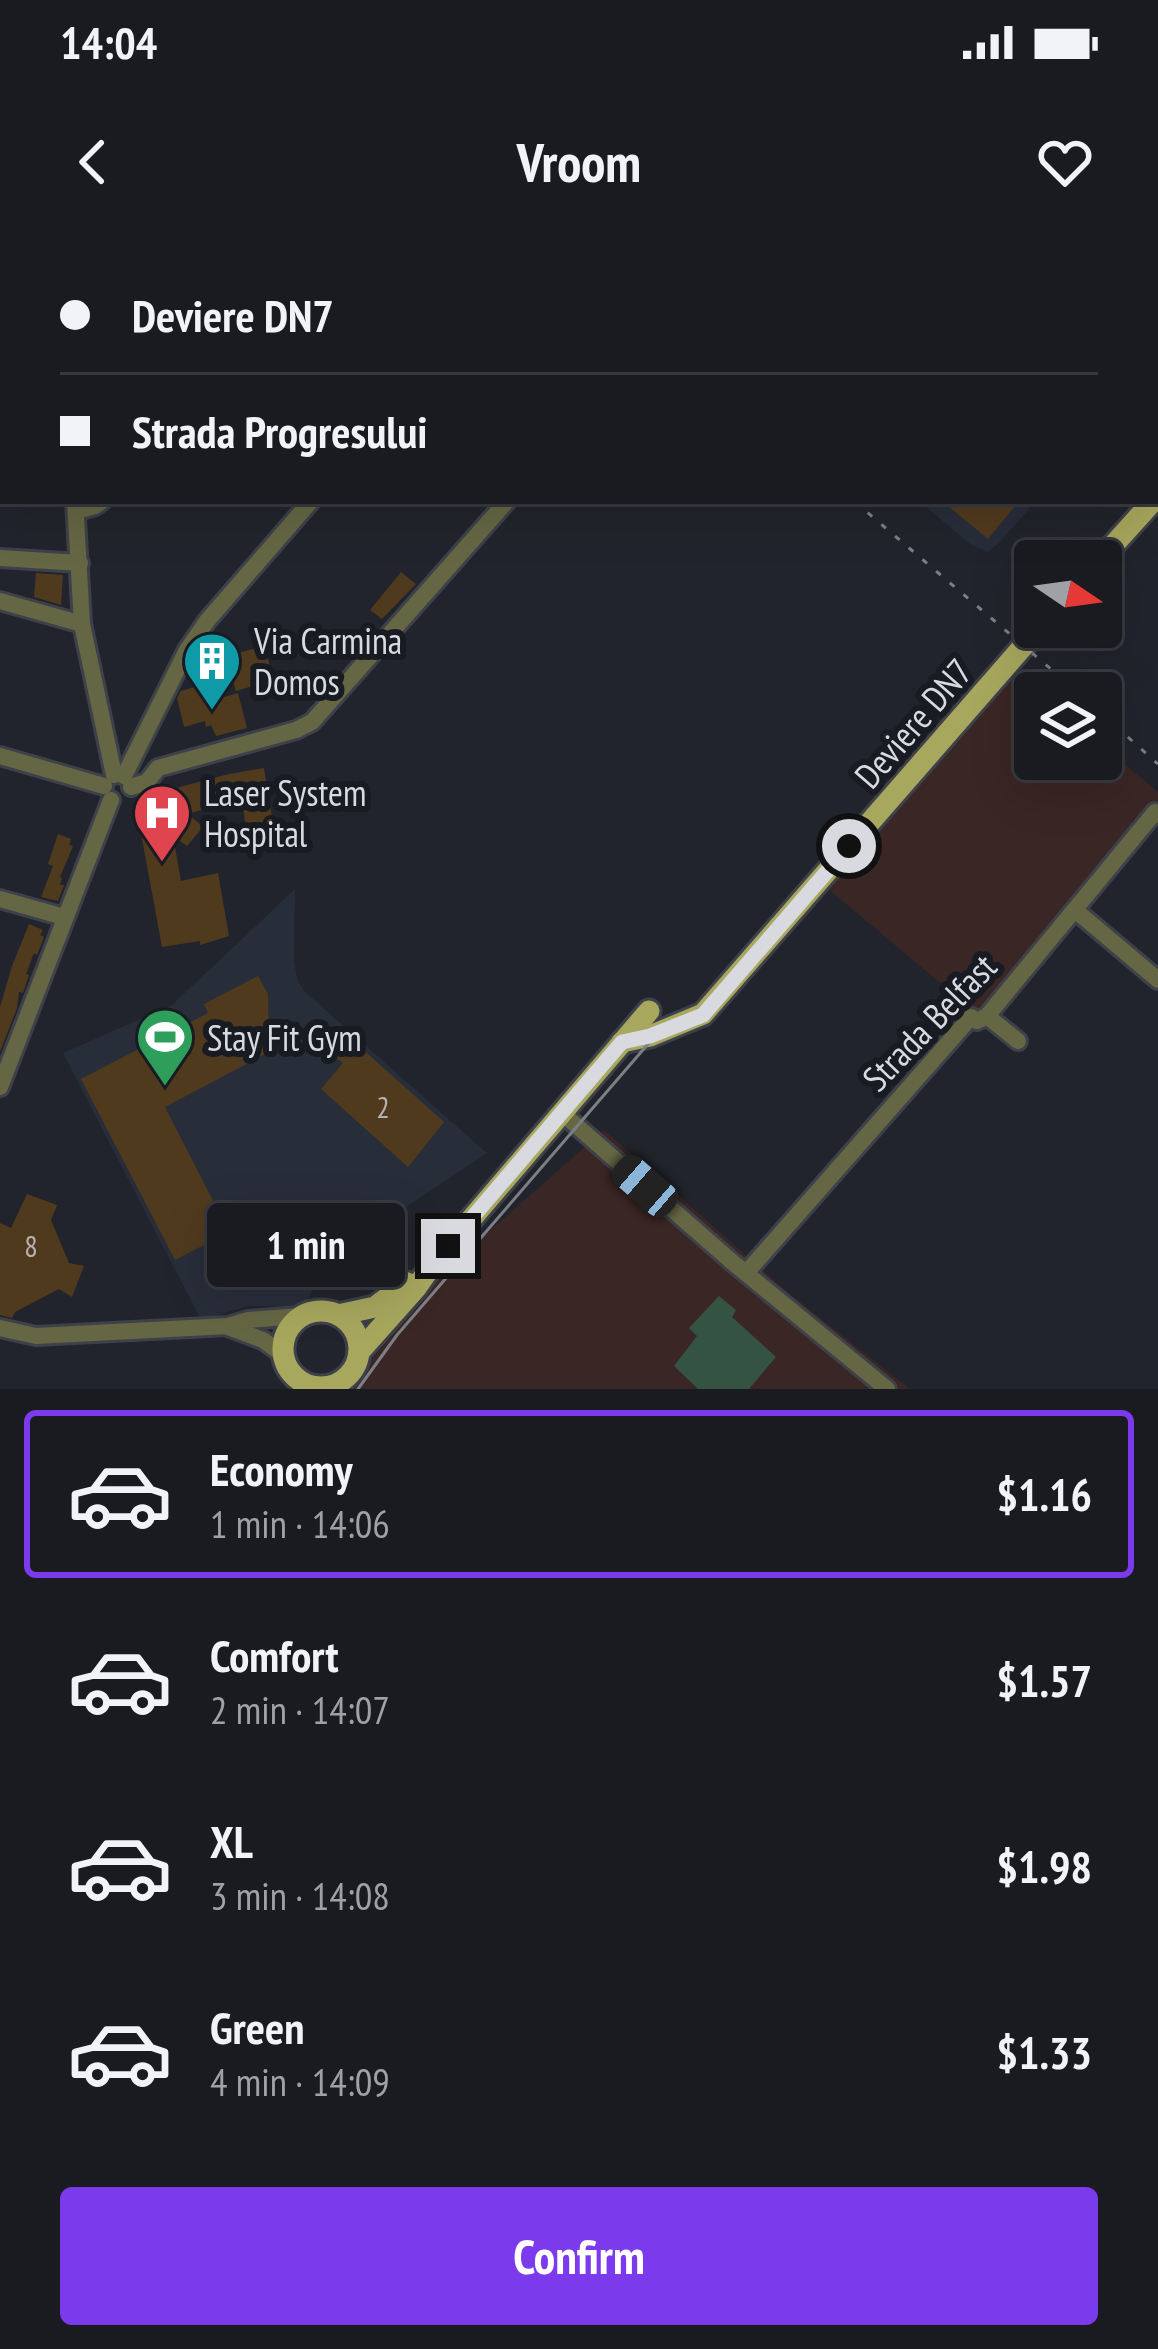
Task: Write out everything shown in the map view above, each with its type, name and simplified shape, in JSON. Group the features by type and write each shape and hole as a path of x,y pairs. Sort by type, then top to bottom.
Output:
{"main road":[{"path":"1118,540 1150,504"},
{"name":"Deviere DN7","path":"622,1042 703,1015 1022,648"},
{"path":"432,1265 375,1307 301,1316 286,1332 283,1354 294,1382 330,1388 351,1373 359,1352 649,1011"},
{"path":"338,1315 354,1330 359,1352"}],"street":[{"path":"0,1087 7,1045 117,785 187,650 308,504"},
{"path":"0,757 117,785 147,782 158,768 312,722 504,504"},
{"path":"76,506 82,624 117,785"},
{"path":"0,558 80,563"},
{"path":"0,602 82,624"},
{"name":"Strada Belfast","path":"746,1273 971,1017 977,1021 987,1016 1157,813"},
{"path":"0,899 64,917"},
{"path":"1075,910 1158,980"},
{"path":"987,1016 1018,1040"},
{"path":"562,1113 886,1389"},
{"path":"0,1328 37,1336 228,1327 301,1316"},
{"path":"228,1327 263,1340 283,1354"}],"shaded area":[{"path":"923,504 1033,504 988,552 970,544"},
{"path":"1003,663 1014,672 1014,780 1122,780 1122,762 1158,792 1158,803 981,1017 821,883"},
{"path":"295,889 294,961 304,991 487,1153 358,1239 316,1282 305,1307 249,1306 201,1320 63,1053 172,1005"},
{"path":"604,1130 790,1294 910,1389 349,1389 436,1278"}],"green space":[{"path":"719,1296 736,1310 732,1317 776,1357 749,1389 698,1389 674,1366 697,1336 689,1328"}],"building":[{"path":"946,504 1017,504 988,539"},
{"path":"401,572 416,584 382,619 370,610"},
{"path":"36,573 63,575 61,605 34,597"},
{"name":"Via Carmina Domos","path":"228,638 233,654 265,646 273,680 236,691 231,674 210,679 203,649 207,643"},
{"name":"Via Carmina Domos","path":"202,685 207,702 238,693 247,728 216,736 205,721 184,727 177,698 181,691"},
{"path":"264,768 277,850 251,854 241,798 188,814 203,827 187,846 173,836 181,881 218,873 229,936 200,945 200,941 162,947 140,828 172,789"},
{"path":"58,834 71,839 73,846 60,877 64,885 58,901 41,897"},
{"path":"29,924 43,930 40,935 44,937 26,974 23,993 19,992 0,1052 0,1007"},
{"path":"258,976 268,994 269,1052 165,1107 229,1232 175,1260 81,1079 208,1013 204,1004"},
{"path":"351,1039 444,1122 408,1167 321,1089 343,1063 335,1057"},
{"path":"27,1194 57,1205 51,1220 69,1263 84,1266 72,1297 59,1289 12,1318 0,1315 0,1223 11,1228"}],"tram line":[{"path":"358,1389 397,1335 648,1044"}],"railway":[{"path":"858,504 1054,672"},
{"path":"1122,732 1158,764"}],"place":[{"name":"Via Carmina Domos","path":"212,712"},
{"name":"Laser System Hospital","path":"162,864"},
{"name":"Stay Fit Gym","path":"165,1088"}],"route":[{"path":"448,1246 622,1042 703,1015 849,846"}]}
